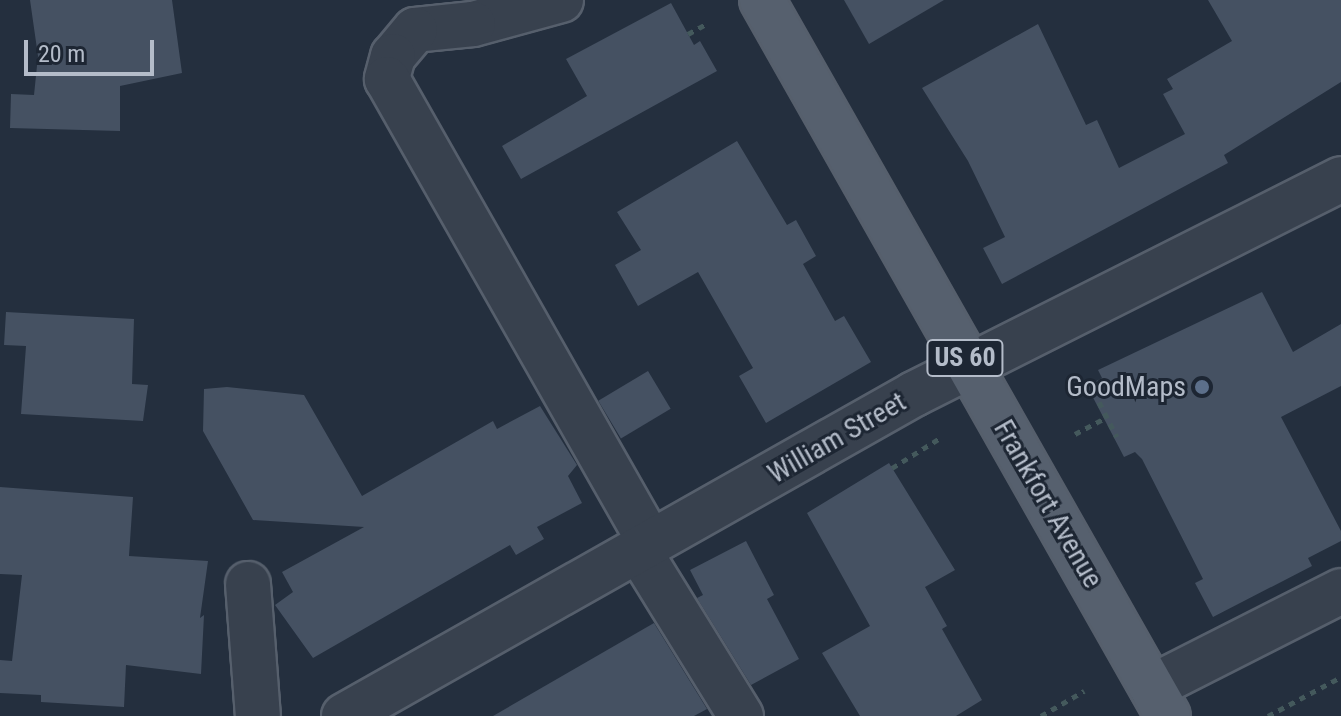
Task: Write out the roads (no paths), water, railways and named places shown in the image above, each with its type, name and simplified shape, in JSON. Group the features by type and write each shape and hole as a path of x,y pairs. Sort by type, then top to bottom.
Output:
{"main road":[{"name":"Frankfort Avenue","path":"762,0 1160,702"}],"street":[{"path":"561,0 473,24 415,30 387,65 392,91 741,716"},
{"name":"William Street","path":"344,716 970,367 1341,179"},
{"path":"248,584 258,716"},
{"path":"1160,702 1341,591"}],"place":[{"name":"GoodMaps","path":"1202,387"}]}
